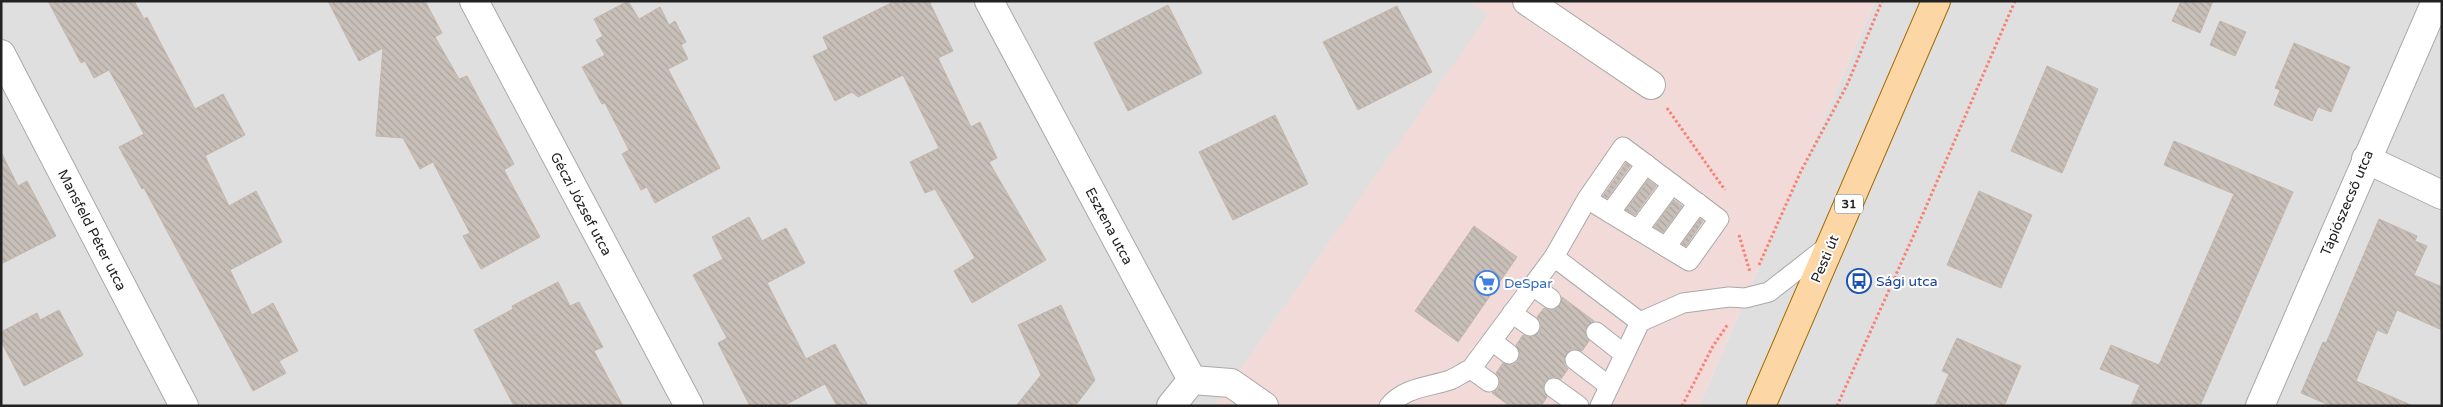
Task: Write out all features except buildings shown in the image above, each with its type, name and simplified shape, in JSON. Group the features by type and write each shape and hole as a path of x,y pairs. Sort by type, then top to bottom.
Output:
{"main road":[{"name":"Pesti út","path":"1769,403 1833,242 1936,1"}],"street":[{"name":"Géczi József utca","path":"474,1 689,406"},
{"name":"Esztena utca","path":"989,1 1192,380"},
{"path":"1526,1 1651,85"},
{"name":"Tápiószecső utca","path":"2260,406 2436,1"},
{"name":"Mansfeld Péter utca","path":"1,54 184,406"},
{"path":"2366,159 2442,195"},
{"path":"1171,406 1192,380 1231,383 1264,406"}],"lane":[{"path":"1390,406 1395,399 1418,387 1451,379 1471,369 1554,257 1587,199 1623,147 1719,219 1689,261 1587,199"},
{"path":"1610,213 1646,164"},
{"path":"1638,230 1672,184"},
{"path":"1666,247 1698,203"},
{"path":"1600,406 1640,322 1683,303 1730,297 1745,298 1769,292 1833,242"},
{"path":"1554,257 1640,322"},
{"path":"1533,286 1551,299"},
{"path":"1512,313 1530,326"},
{"path":"1596,332 1624,354"},
{"path":"1492,341 1509,354"},
{"path":"1575,360 1609,386"},
{"path":"1471,369 1489,382"},
{"path":"1554,388 1578,406"}],"path":[{"path":"1682,406 1714,346 1745,298 1801,171 1847,85 1882,1"},
{"path":"1837,406 1916,230 2014,1"}],"shaded area":[{"path":"1,1 1467,1 1489,15 1215,406 1,406"},
{"path":"1467,1 1875,1 1699,406 1215,406 1488,15"},
{"path":"1875,1 2442,1 2442,406 1699,406"}],"place":[{"name":"Sági utca","path":"1859,281"},
{"name":"DeSpar","path":"1487,283"}]}
